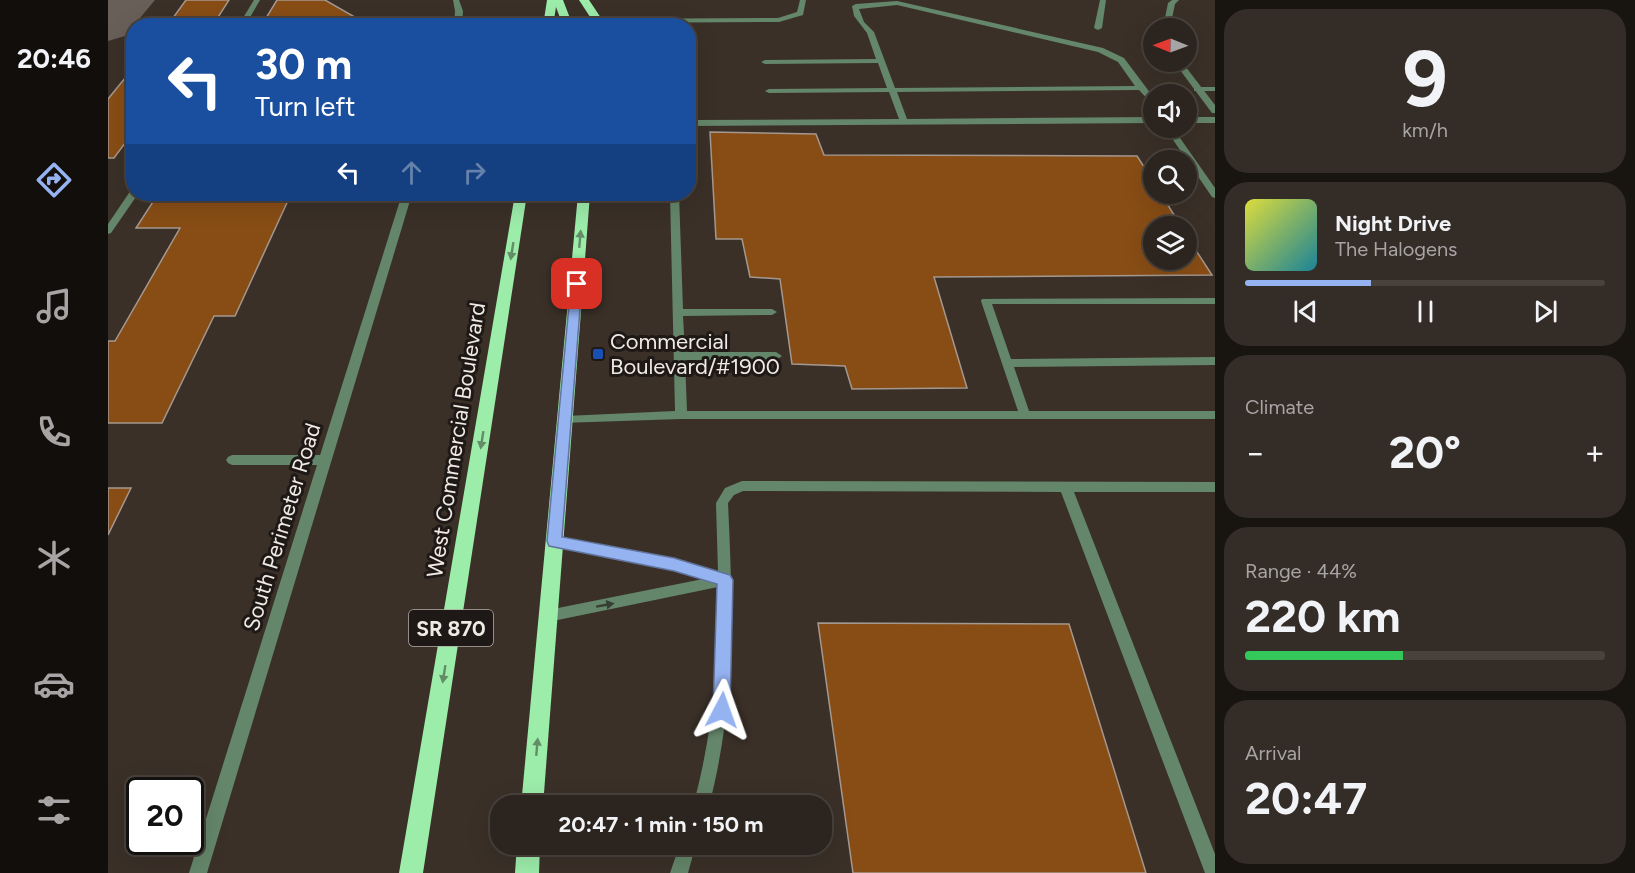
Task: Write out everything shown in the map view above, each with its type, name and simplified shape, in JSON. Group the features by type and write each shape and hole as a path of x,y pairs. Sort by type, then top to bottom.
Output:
{"highway":[{"path":"549,18 552,0"},
{"path":"558,0 565,18"},
{"path":"584,0 595,18"},
{"path":"598,18 600,0"},
{"name":"West Commercial Boulevard","path":"411,873 520,201"},
{"path":"533,795 583,201"},
{"path":"526,873 528,855"}],"street":[{"path":"246,18 257,0"},
{"path":"456,0 459,18"},
{"path":"696,21 779,20 800,13 803,0"},
{"path":"1098,28 1103,0"},
{"path":"1168,18 1172,3 1176,0"},
{"path":"904,122 870,32 858,17 856,6 897,3 1100,50 1121,60 1143,90"},
{"path":"765,62 881,61"},
{"path":"770,92 1141,88"},
{"path":"1197,89 1215,89"},
{"path":"1197,89 1215,111"},
{"path":"696,123 1143,120"},
{"path":"1197,120 1215,120"},
{"path":"1176,138 1215,195"},
{"path":"108,231 128,201"},
{"name":"South Perimeter Road","path":"198,873 405,201"},
{"path":"674,201 681,415"},
{"path":"1025,415 986,302 1215,301"},
{"path":"678,313 772,312"},
{"path":"679,356 776,356"},
{"path":"1007,363 1215,361"},
{"path":"565,420 681,415 1215,415"},
{"path":"232,460 324,460"},
{"path":"704,795 718,742 724,694 725,580 722,503 726,494 742,486 1215,487"},
{"path":"1066,487 1214,873"},
{"path":"554,541 674,564 725,580"},
{"path":"548,616 725,580"},
{"path":"679,873 685,855"}],"building":[{"path":"186,0 229,0 218,18 173,18"},
{"path":"277,0 325,0 356,18 283,18 266,18"},
{"path":"126,77 126,142 114,158 108,158 108,99"},
{"path":"710,132 816,134 824,155 1137,156 1143,165 1143,204 1167,204 1175,216 1143,216 1143,270 1197,270 1197,252 1212,275 934,277 967,388 852,389 845,366 792,364 780,279 750,277 742,239 716,239"},
{"path":"153,201 288,201 235,316 214,316 162,423 108,423 108,341 115,341 180,228 136,228"},
{"path":"108,488 131,488 108,535"},
{"path":"818,623 1069,624 1146,873 853,873"}],"taxiway":[{"path":"108,26 131,0"}],"place":[{"name":"Commercial Boulevard/#1900","path":"598,354"}],"route":[{"path":"577,284 554,541 674,564 725,580 722,710"}]}
